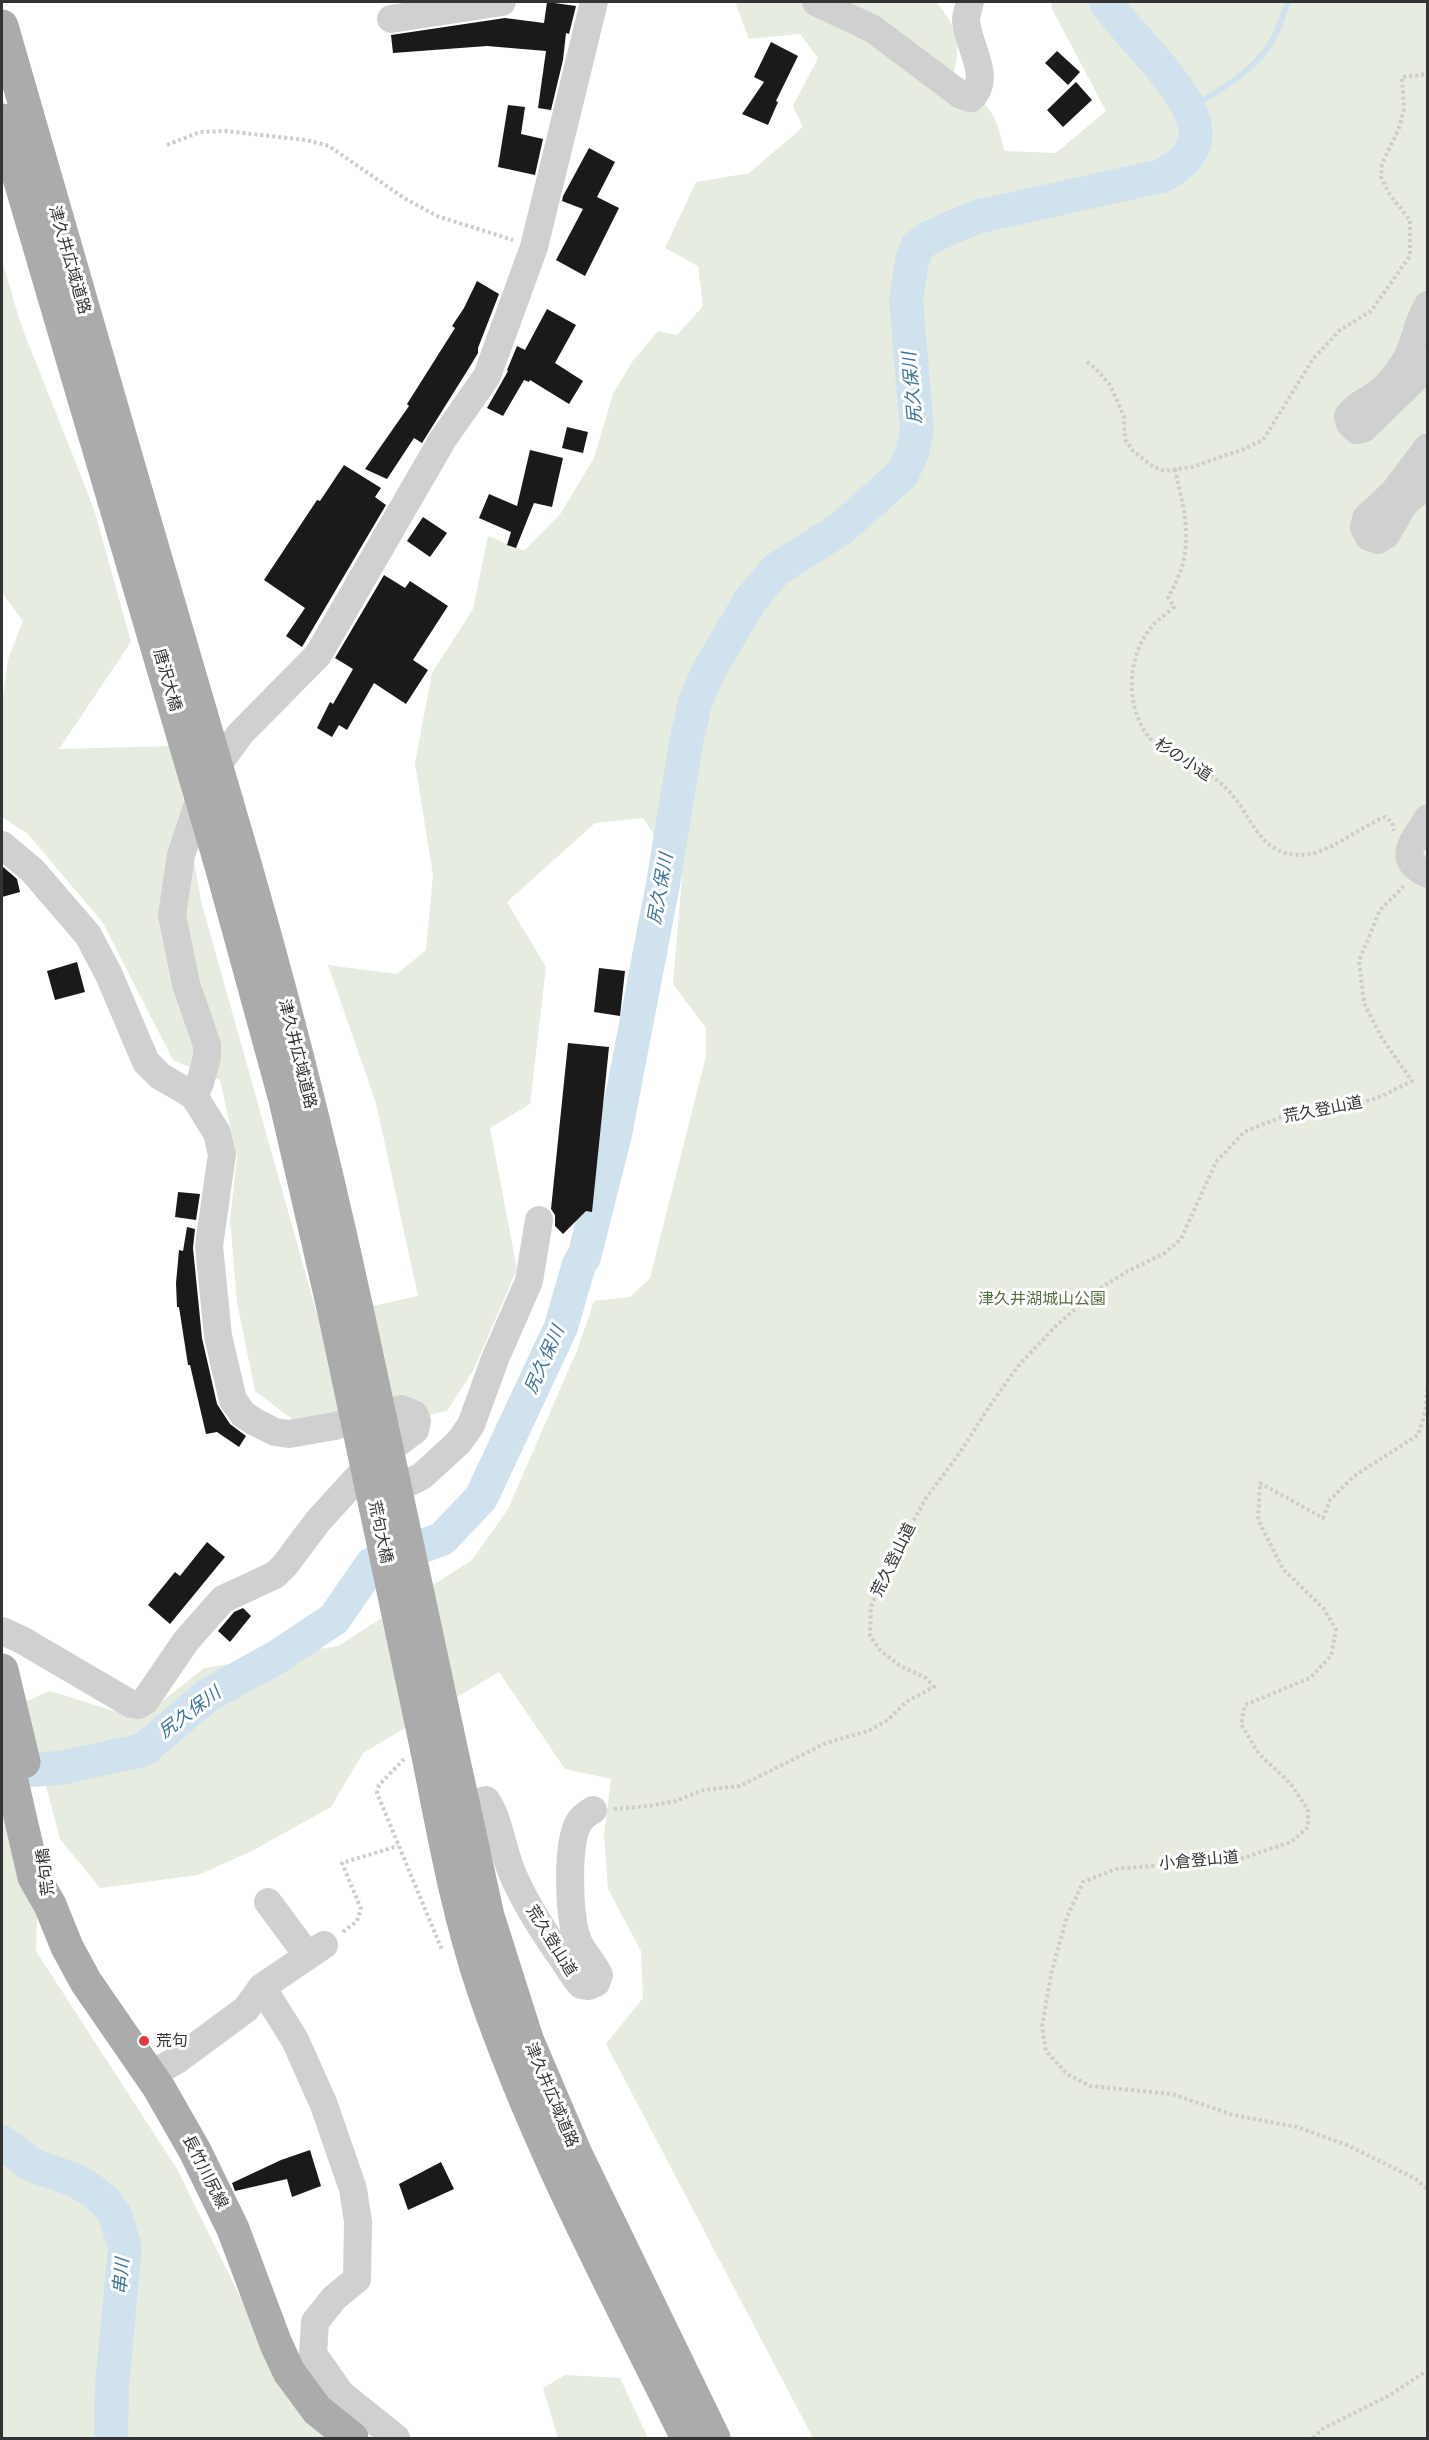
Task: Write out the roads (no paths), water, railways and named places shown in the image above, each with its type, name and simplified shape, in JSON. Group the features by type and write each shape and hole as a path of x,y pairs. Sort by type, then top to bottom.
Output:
{"main road":[{"name":"津久井広域道路","path":"2,26 126,498"},
{"name":"津久井広域道路","path":"2,120 126,498"},
{"name":"唐沢大橋","path":"126,498 228,802"},
{"name":"唐沢大橋","path":"126,498 219,859"},
{"name":"津久井広域道路","path":"228,802 276,972 324,1156 345,1311"},
{"name":"津久井広域道路","path":"219,859 345,1311"},
{"name":"荒句大橋","path":"345,1311 427,1746"},
{"name":"荒句橋","path":"2,1670 49,1875 50,1905"},
{"name":"荒句橋","path":"2,1738 34,1877 50,1905"},
{"name":"津久井広域道路","path":"427,1746 464,1806 500,1959 542,2079 714,2439"},
{"name":"津久井広域道路","path":"427,1746 470,1945 512,2067 563,2185 687,2439"},
{"name":"長竹川尻線","path":"50,1905 67,1947 86,1982 184,2129 219,2198 289,2372 317,2410 352,2439"}],"street":[{"path":"391,19 502,2"},
{"path":"194,1096 207,1057 207,1045 186,984 172,915 181,855 207,780 221,758 251,721 318,656 443,439 487,376 534,247 593,2"},
{"path":"816,2 873,29 961,95 970,98 976,93 979,71 966,18 970,2"},
{"path":"1428,305 1421,316 1410,351 1388,385 1374,397 1353,408 1348,416 1350,424 1357,430 1363,429 1428,366"},
{"path":"1428,447 1394,492 1366,518 1364,528 1369,537 1378,540 1386,536 1404,504 1428,483"},
{"path":"1420,880 1408,856 1411,846 1428,818"},
{"path":"2,845 32,870 88,935 109,975 146,1062 160,1076 194,1096 214,1127 222,1155 209,1246 218,1336 233,1400 243,1414 275,1432 289,1434 335,1426 401,1409 410,1411 416,1418 416,1426 412,1434 370,1463 346,1488 275,1575 223,1599 186,1641 145,1701 138,1705 131,1704 22,1640 2,1631"},
{"path":"346,1488 383,1490 402,1486 422,1476 459,1442 471,1425 495,1359 529,1281 539,1220"},
{"name":"荒久登山道","path":"464,1806 486,1800 494,1810 499,1837 511,1872 540,1929 573,1977 581,1985 589,1986 596,1983 599,1975 578,1942 572,1919 570,1889 574,1835 579,1822 593,1810"},
{"path":"150,2075 177,2060 246,2009 262,1987 325,1945 268,1902"},
{"path":"262,1987 295,2040 324,2105 353,2188 358,2222 357,2279 334,2298 315,2322 313,2354 341,2394 396,2439"}],"waterway":[{"name":"尻久保川","path":"2,1772 60,1768 143,1750 208,1695 277,1657 334,1619 372,1564 442,1539 481,1498 561,1327 579,1264 584,1257 615,1134 695,703 709,670 751,599 777,569 842,528 902,474 912,453 917,431 906,300 912,261 917,247 928,238 976,217 1161,176 1182,162 1193,146 1194,124 1176,87 1106,2"},
{"path":"1189,109 1235,80 1256,62 1274,36 1288,2"},
{"name":"串川","path":"2,2142 32,2165 77,2181 91,2190 106,2202 115,2215 125,2247 112,2385 111,2438"}],"place":[{"name":"荒句","path":"144,2041"}],"park label":[{"name":"津久井湖城山公園","path":"1042,1299"}]}
